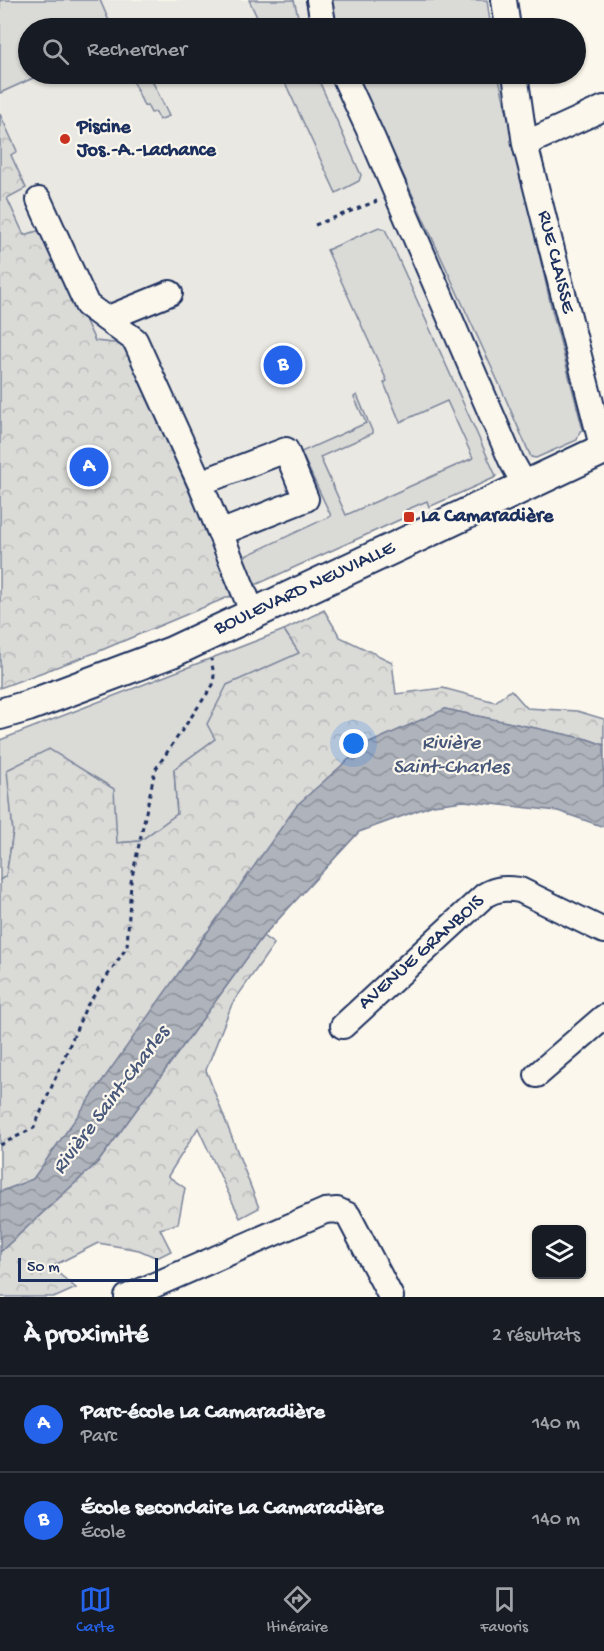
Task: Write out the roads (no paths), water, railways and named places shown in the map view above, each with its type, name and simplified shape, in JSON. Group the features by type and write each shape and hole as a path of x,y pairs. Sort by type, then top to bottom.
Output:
{"main road":[{"name":"BOULEVARD NEUVIALLE","path":"0,714 28,706 172,652 603,449"}],"street":[{"path":"319,0 322,18"},
{"path":"508,18 509,1"},
{"path":"348,84 374,139 511,460 525,485"},
{"name":"RUE CLAISSE","path":"516,84 525,144 603,449"},
{"path":"525,144 604,108"},
{"path":"39,200 87,305 135,340 200,483 253,614"},
{"path":"106,319 170,293"},
{"path":"200,483 286,450 306,499 220,533"},
{"name":"AVENUE GRANBOIS","path":"343,1026 484,895 495,890 508,888 520,890 604,931"},
{"path":"537,1075 604,1017"},
{"path":"127,1297 325,1211 337,1210 348,1215 391,1297"}],"water":[{"name":"Rivière Saint-Charles","path":"445,709 587,739 604,745 604,827 558,811 464,801 433,805 359,832 263,936 99,1161 0,1252 0,1192 33,1179 298,804 365,745"}],"place":[{"name":"Piscine Jos.-A.-Lachance","path":"65,139"},
{"name":"École secondaire La Camaradière","path":"283,365"},
{"name":"Parc-école La Camaradière","path":"89,467"},
{"name":"La Camaradière","path":"409,517"}]}
